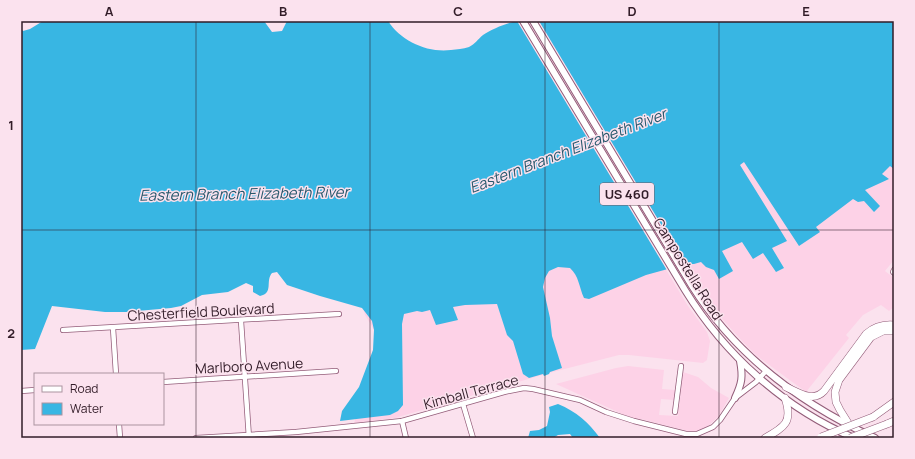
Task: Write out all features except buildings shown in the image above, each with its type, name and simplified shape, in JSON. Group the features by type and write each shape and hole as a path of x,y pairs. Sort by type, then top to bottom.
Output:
{"highway":[{"path":"786,387 807,396 814,397 819,395 823,392 866,334 880,326 894,325"},
{"path":"850,426 836,402 836,389 839,380 871,337 883,331 894,331"},
{"path":"765,438 781,429 787,422 789,410 785,398"},
{"path":"872,417 894,402"},
{"path":"820,437 894,409"},
{"path":"850,438 894,421"}],"main road":[{"name":"Campostella Road","path":"523,21 693,303 724,344 740,361"},
{"name":"Campostella Road","path":"533,21 700,299 717,322 747,354 766,371"},
{"name":"US 460","path":"740,361 760,379 785,398 818,420 855,438"},
{"path":"735,398 741,385 742,378 740,361"},
{"name":"US 460","path":"766,371 786,387 820,410 875,438"}],"street":[{"name":"Chesterfield Boulevard","path":"63,330 241,321 340,314"},
{"path":"241,321 249,436"},
{"path":"113,328 116,373"},
{"path":"675,412 681,366"},
{"name":"Marlboro Avenue","path":"164,382 336,371"},
{"name":"Kimball Terrace","path":"196,438 249,436 402,422 514,389 532,389 580,400 618,417 686,434 697,434 713,427 720,420 735,398 760,379 766,371"},
{"path":"21,390 34,390"},
{"path":"463,404 473,438"},
{"path":"402,422 406,438"},
{"path":"119,425 120,438"}],"shaded area":[{"path":"894,107 894,260 885,271 894,278 894,307 889,311 881,305 863,315 846,335 849,338 806,392 757,356 743,342 723,320 686,264 739,165"},
{"path":"633,215 688,306 707,332 710,341 707,360 703,363 619,355 549,373 395,418 354,423 382,343 365,315 349,249"},
{"path":"628,366 664,370 662,389 675,390 674,400 661,399 659,415 678,416 683,372 698,377 711,388 729,398 718,417 700,431 692,432 629,417 556,384"}],"water":[{"name":"Eastern Branch Elizabeth River","path":"43,21 264,21 272,32 282,31 287,21 388,21 393,28 407,40 415,44 433,50 451,50 469,47 483,35 504,25 517,21 894,21 894,169 890,166 882,174 889,179 865,190 880,206 874,212 864,201 858,202 853,199 816,227 820,232 799,246 744,162 740,165 787,241 772,248 784,268 776,272 763,253 753,259 742,242 722,251 733,271 719,279 714,270 706,267 701,262 686,264 646,275 589,299 584,298 577,278 570,268 558,267 549,271 545,278 543,287 550,318 552,336 562,368 550,372 544,376 543,374 529,378 523,374 513,341 507,335 497,304 453,307 458,320 436,325 430,310 404,314 402,324 403,405 398,411 390,415 340,421 342,411 359,387 373,350 374,330 372,321 362,308 287,285 277,272 272,273 267,292 260,296 253,292 253,286 246,283 228,292 202,295 181,306 171,308 126,312 105,312 52,306 35,349 21,350 21,29 23,31 30,29"},
{"path":"558,404 571,410 582,418 600,438 573,438 570,434 558,435 553,438 528,438 530,431 539,430 547,426 550,412 549,407"}],"pier":[{"path":"517,21 539,21 686,266 668,272"}]}
